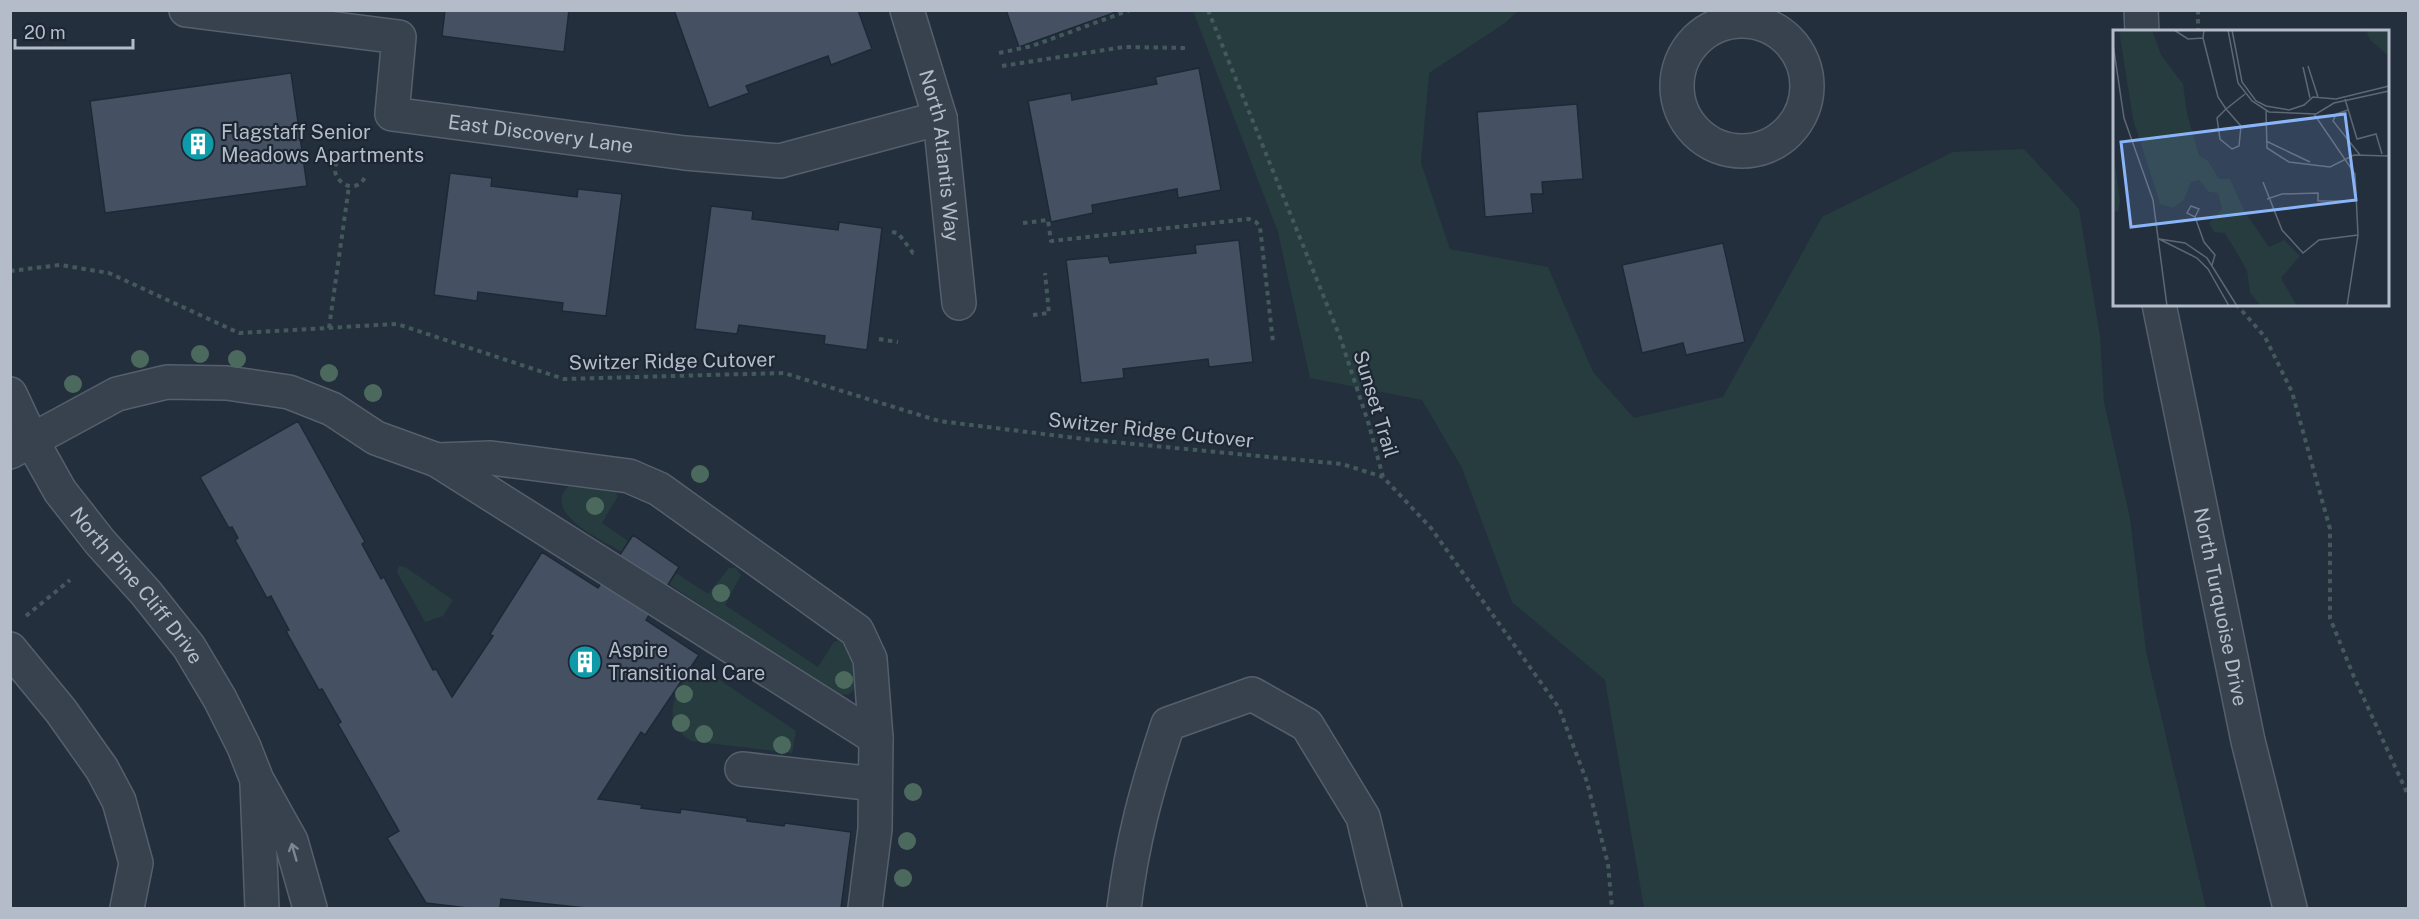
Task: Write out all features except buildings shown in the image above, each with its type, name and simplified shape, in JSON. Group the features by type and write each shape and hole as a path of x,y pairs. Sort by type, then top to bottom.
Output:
{"street":[{"name":"East Discovery Lane","path":"186,10 401,24 392,114 685,153 780,161 940,118"},
{"name":"North Atlantis Way","path":"907,10 940,118 959,303"},
{"path":"2141,10 2142,30"},
{"name":"North Turquoise Drive","path":"2159,306 2248,741 2290,909"},
{"path":"21,447 117,394 167,382 227,383 289,392 332,409 376,438 437,460 876,738"},
{"name":"North Pine Cliff Drive","path":"10,394 21,447 146,593 189,648 220,699 244,747 256,780 291,840 310,909"},
{"path":"437,460 503,459 629,476 660,489 857,631 870,659 876,738 875,828 865,909"},
{"path":"14,636 60,711 95,759 119,801 136,863 128,909"},
{"path":"1124,909 1131,855 1149,782 1168,724 1252,694 1307,725 1363,817 1385,909"},
{"path":"742,770 875,784"},
{"name":"North Pine Cliff Drive","path":"256,780 262,909"}],"path":[{"path":"999,53 1032,46 1130,10"},
{"name":"Sunset Trail","path":"1208,10 1340,337 1369,425 1383,477 1431,528 1559,708 1587,782 1608,864 1612,909"},
{"path":"2198,10 2198,30"},
{"path":"1002,66 1124,46 1188,48"},
{"path":"352,153 339,159 335,168 337,178 349,186 360,183 366,175"},
{"path":"329,328 349,186"},
{"path":"1023,223 1048,220 1051,241 1249,219 1257,222 1260,227 1272,342"},
{"path":"892,232 898,233 913,253 921,253"},
{"name":"Switzer Ridge Cutover","path":"10,271 60,265 109,273 239,333 397,324 564,379 783,373 939,421 1092,440 1342,464 1383,477"},
{"path":"1033,315 1049,314 1045,273"},
{"path":"2238,306 2265,338 2292,392 2330,529 2330,618 2354,677 2409,795"},
{"path":"879,339 898,342"},
{"path":"14,636 70,580"}],"green space":[{"path":"1193,11 1518,11 1505,23 1429,73 1421,163 1450,249 1548,267 1593,372 1634,418 1723,397 1822,217 1953,152 2024,149 2079,209 2100,336 2104,402 2130,518 2146,651 2206,908 1644,908 1605,680 1512,602 1462,468 1422,400 1310,378 1278,232"},
{"path":"570,485 616,493 618,496 602,523 628,541 622,552 589,533 568,515 562,505 563,495"},
{"path":"399,566 405,567 453,600 443,616 425,622 397,572"},
{"path":"729,568 736,568 741,575 725,605 818,667 834,642 839,640 846,647 852,656 856,678 855,687 850,693 841,695 829,690 669,584 676,573 708,594"},
{"path":"688,674 707,683 712,675 796,731 792,753 691,741 682,734 673,718 674,701"}],"place":[{"name":"Flagstaff Senior Meadows Apartments","path":"198,144"},
{"name":"Aspire Transitional Care","path":"585,662"}]}
